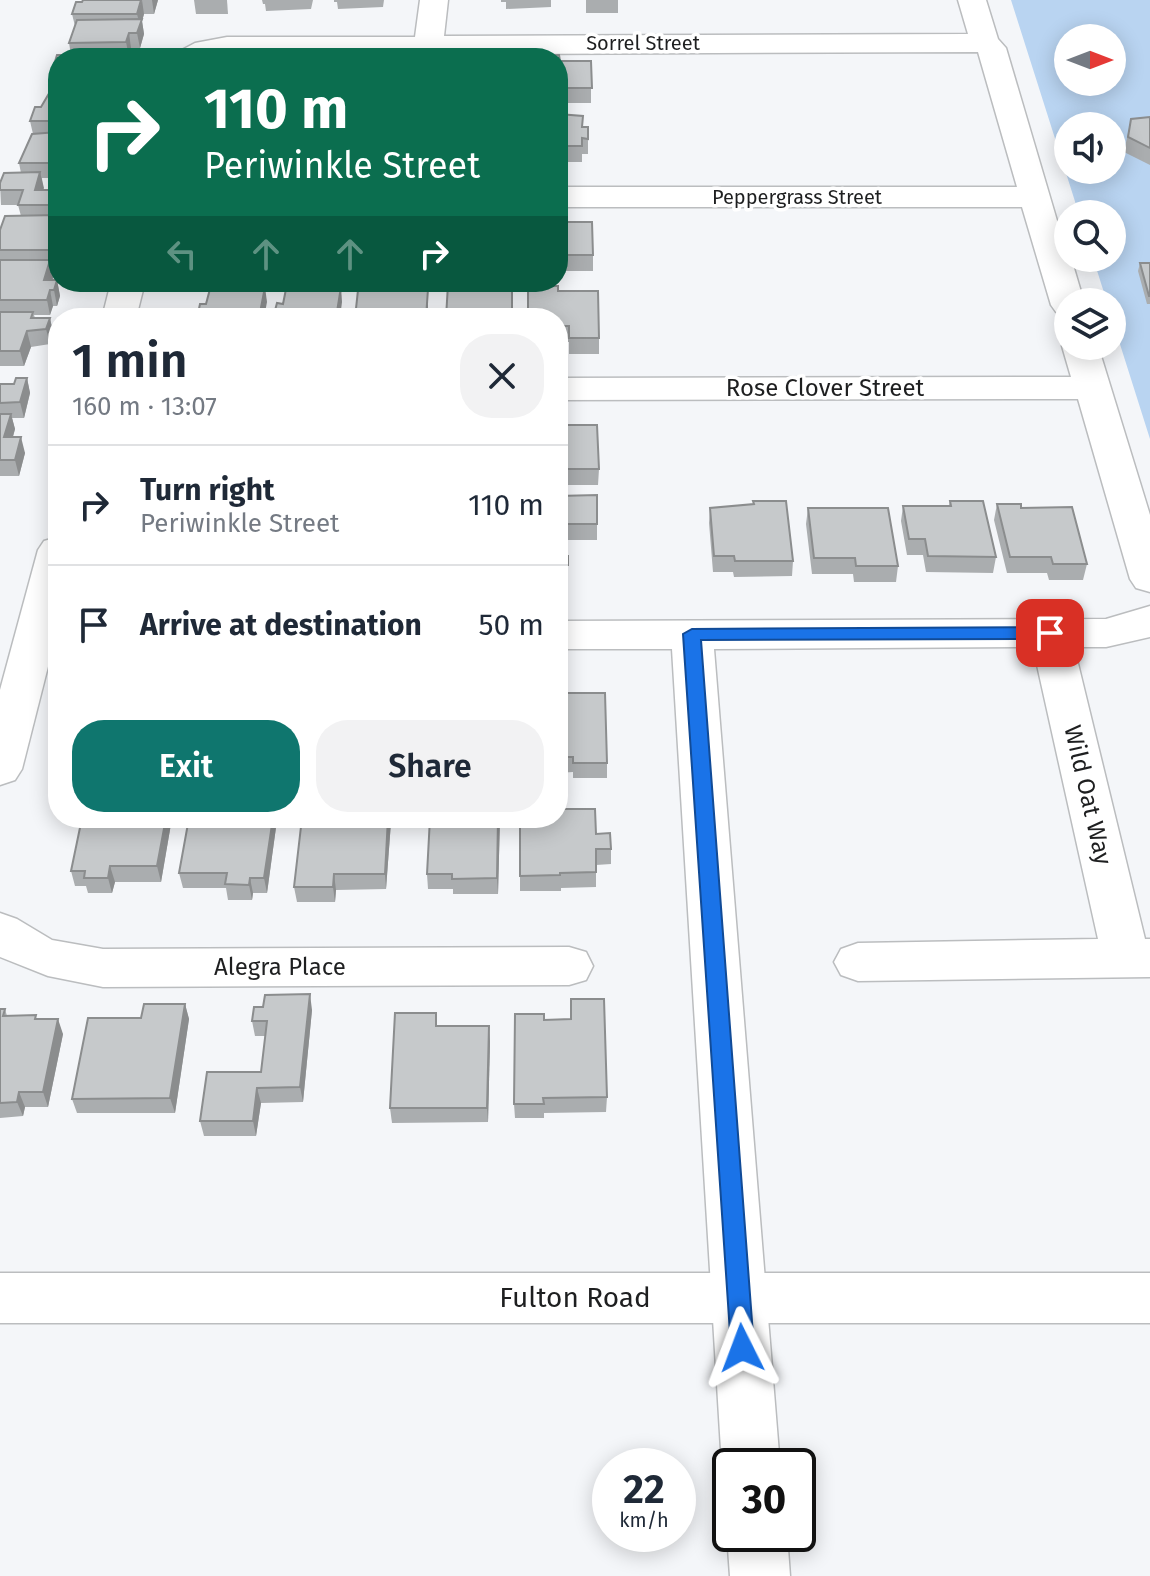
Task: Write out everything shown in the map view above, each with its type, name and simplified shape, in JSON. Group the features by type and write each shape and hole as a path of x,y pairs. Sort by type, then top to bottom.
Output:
{"street":[{"path":"429,44 434,0"},
{"path":"972,0 985,43 991,48 1063,288"},
{"name":"Sorrel Street","path":"336,48 429,44 985,43"},
{"name":"Peppergrass Street","path":"568,197 1036,197"},
{"path":"1084,360 1150,579"},
{"name":"Rose Clover Street","path":"568,389 1093,388"},
{"path":"568,635 1106,633 1147,622"},
{"name":"Wild Oat Way","path":"858,962 1138,958 1050,633"},
{"path":"692,634 750,1448"},
{"path":"0,769 46,638"},
{"name":"Alegra Place","path":"0,932 18,946 56,962 103,968 569,966"},
{"name":"Fulton Road","path":"0,1298 1150,1298"},
{"path":"758,1552 760,1576"}],"shaded area":[{"path":"1011,0 1150,0 1150,439 1125,360 1126,288 1103,288 1097,272 1126,272 1126,200 1075,200 1069,184 1126,184 1126,112 1054,112 1054,135"}],"building":[{"path":"141,0 137,14 72,14 76,2"},
{"path":"142,19 137,33 129,33 126,42 69,43 77,20"},
{"path":"568,61 591,61 592,88 568,88"},
{"path":"48,95 48,121 30,121 35,107 41,107"},
{"path":"568,115 583,116 582,127 588,127 588,139 582,138 582,146 568,146"},
{"path":"1150,117 1150,148 1128,137 1131,119"},
{"path":"48,133 48,163 19,163 32,134"},
{"path":"40,172 35,190 48,190 48,205 18,205 23,190 0,190 4,173"},
{"path":"48,215 48,250 0,250 0,230 5,216"},
{"path":"568,222 592,222 593,255 568,255"},
{"path":"0,260 48,260 44,280 48,280 47,300 0,300"},
{"path":"1140,263 1150,263 1150,296 1149,296"},
{"path":"598,291 599,338 569,338 568,308 528,308 528,292"},
{"path":"209,292 264,292 261,308 199,308 200,304 206,304"},
{"path":"285,292 340,292 338,308 276,308 277,303 283,304"},
{"path":"358,292 428,292 427,308 356,308"},
{"path":"448,292 512,292 512,308 447,308"},
{"path":"0,312 33,312 31,318 48,318 46,329 27,331 20,351 0,351"},
{"path":"16,378 27,378 20,402 0,403 0,384 14,384"},
{"path":"0,414 11,414 4,437 21,437 15,460 0,460"},
{"path":"568,425 597,425 599,469 568,469"},
{"path":"597,495 597,524 568,524 568,496"},
{"path":"753,501 786,501 793,561 735,561 734,556 714,556 710,508 754,504"},
{"path":"950,501 983,501 996,557 928,556 925,539 909,539 903,506 951,506"},
{"path":"997,504 1021,504 1021,508 1072,507 1087,564 1053,564 1051,557 1010,557"},
{"path":"808,508 888,508 898,566 856,566 855,558 814,558"},
{"path":"568,693 605,693 607,763 573,763 573,757 568,757"},
{"path":"568,809 595,809 596,834 610,833 611,849 596,849 596,872 520,876 520,828 568,828"},
{"path":"80,828 164,828 157,866 110,866 108,878 84,878 85,871 71,871"},
{"path":"187,828 272,828 264,878 250,878 249,885 225,884 227,873 179,873"},
{"path":"301,828 387,828 385,874 334,874 333,887 294,887"},
{"path":"429,828 498,828 497,878 452,879 452,874 427,874"},
{"path":"310,994 300,1087 257,1088 253,1121 200,1121 207,1072 261,1072 267,1021 252,1021 254,1007 263,1007 265,995"},
{"path":"571,999 604,999 607,1097 543,1098 544,1104 514,1104 515,1014 544,1014 544,1020 571,1019"},
{"path":"144,1004 185,1004 170,1098 72,1099 88,1018 141,1018"},
{"path":"0,1009 5,1009 3,1016 36,1015 35,1019 58,1019 43,1092 19,1092 17,1102 0,1103"},
{"path":"395,1013 436,1013 436,1026 489,1026 487,1108 390,1108"}],"route":[{"path":"742,1348 692,634 1050,633"}]}
